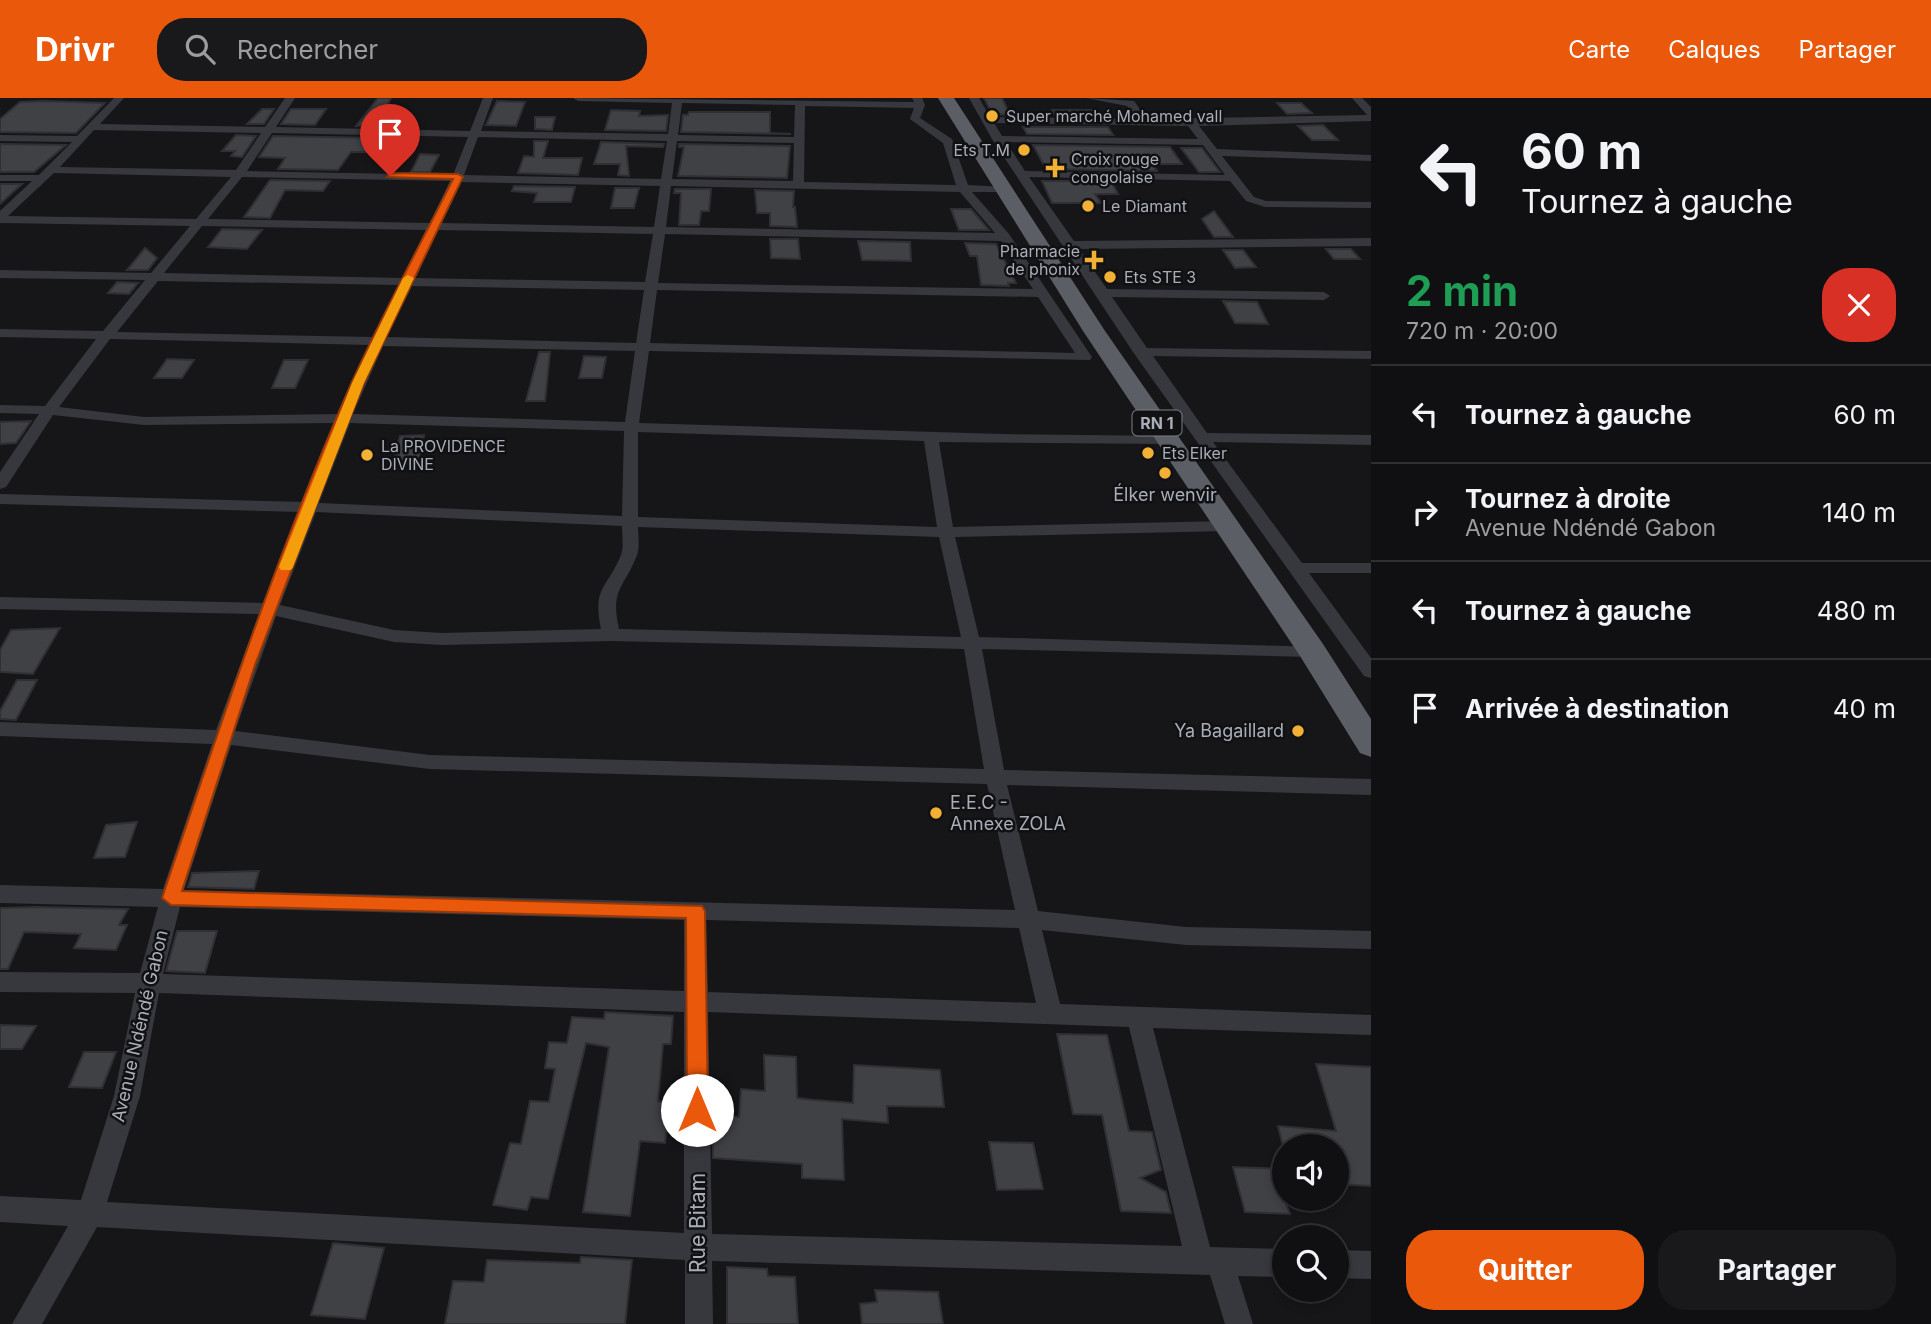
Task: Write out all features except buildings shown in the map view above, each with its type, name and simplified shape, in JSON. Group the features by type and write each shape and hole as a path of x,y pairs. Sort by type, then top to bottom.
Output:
{"highway":[{"name":"RN 1","path":"946,98 1012,182 1168,439 1312,651 1371,745"}],"street":[{"path":"0,218 119,98"},
{"path":"0,484 48,410 103,335 240,173 290,98"},
{"name":"Avenue Ndéndé Gabon","path":"26,1324 90,1213 127,1096 149,983 171,898 223,737 344,418 458,177 488,98"},
{"path":"0,333 1085,357 1005,237 962,188 948,141 915,119 918,102 800,103 578,98"},
{"path":"974,98 997,139 1012,182 1069,245 1140,352 1205,437 1371,672"},
{"path":"1091,98 1130,103 1145,123"},
{"path":"1357,98 1371,116"},
{"path":"611,635 605,606 613,581 630,553 631,429 678,99"},
{"path":"798,184 800,103"},
{"path":"986,120 1145,123 1371,116"},
{"path":"1191,122 1250,199 1258,202 1371,205"},
{"path":"92,127 674,139 799,139"},
{"path":"0,138 80,139"},
{"path":"997,139 1210,147 1371,158"},
{"path":"0,178 46,174 240,173 962,188 1012,182 1234,178"},
{"path":"0,218 1005,237"},
{"path":"1069,245 1371,242"},
{"path":"0,275 155,275 650,289 1042,293"},
{"path":"1103,293 1324,296"},
{"path":"1140,352 1371,355"},
{"path":"0,409 48,410 144,421 344,418 1001,439 1168,439"},
{"path":"931,436 946,531 972,645 995,776 1026,919 1050,1013"},
{"path":"1205,437 1371,440"},
{"path":"0,499 310,507 946,531 1227,526"},
{"path":"1299,568 1371,568"},
{"path":"0,603 272,609 394,636 442,639 611,635 1312,651"},
{"path":"0,729 223,737 292,743 430,762 1371,787"},
{"path":"0,894 1026,919 1186,936 1371,940"},
{"name":"Rue Bitam","path":"695,911 698,1001 699,1324"},
{"path":"0,982 149,983 1371,1025"},
{"path":"1138,1016 1210,1261 1239,1324"},
{"path":"0,1209 697,1247 1272,1263"},
{"path":"1349,1265 1371,1265"}],"slow traffic":[{"path":"286,567 358,383 408,278"}],"place":[{"name":"Super marché Mohamed vall","path":"992,116"},
{"name":"Ets T.M","path":"1024,150"},
{"name":"Croix rouge congolaise","path":"1055,168"},
{"name":"Le Diamant","path":"1088,206"},
{"name":"Pharmacie de phonix","path":"1094,260"},
{"name":"Ets STE 3","path":"1110,277"},
{"name":"Ets Elker","path":"1148,453"},
{"name":"La PROVIDENCE DIVINE","path":"367,455"},
{"name":"Élker wenvir","path":"1165,473"},
{"name":"Ya Bagaillard","path":"1298,731"},
{"name":"E.E.C - Annexe ZOLA","path":"936,813"}],"route":[{"path":"390,176 458,177 358,383 332,448 291,552 272,609 248,665 171,898 695,911 697,1110"}]}
